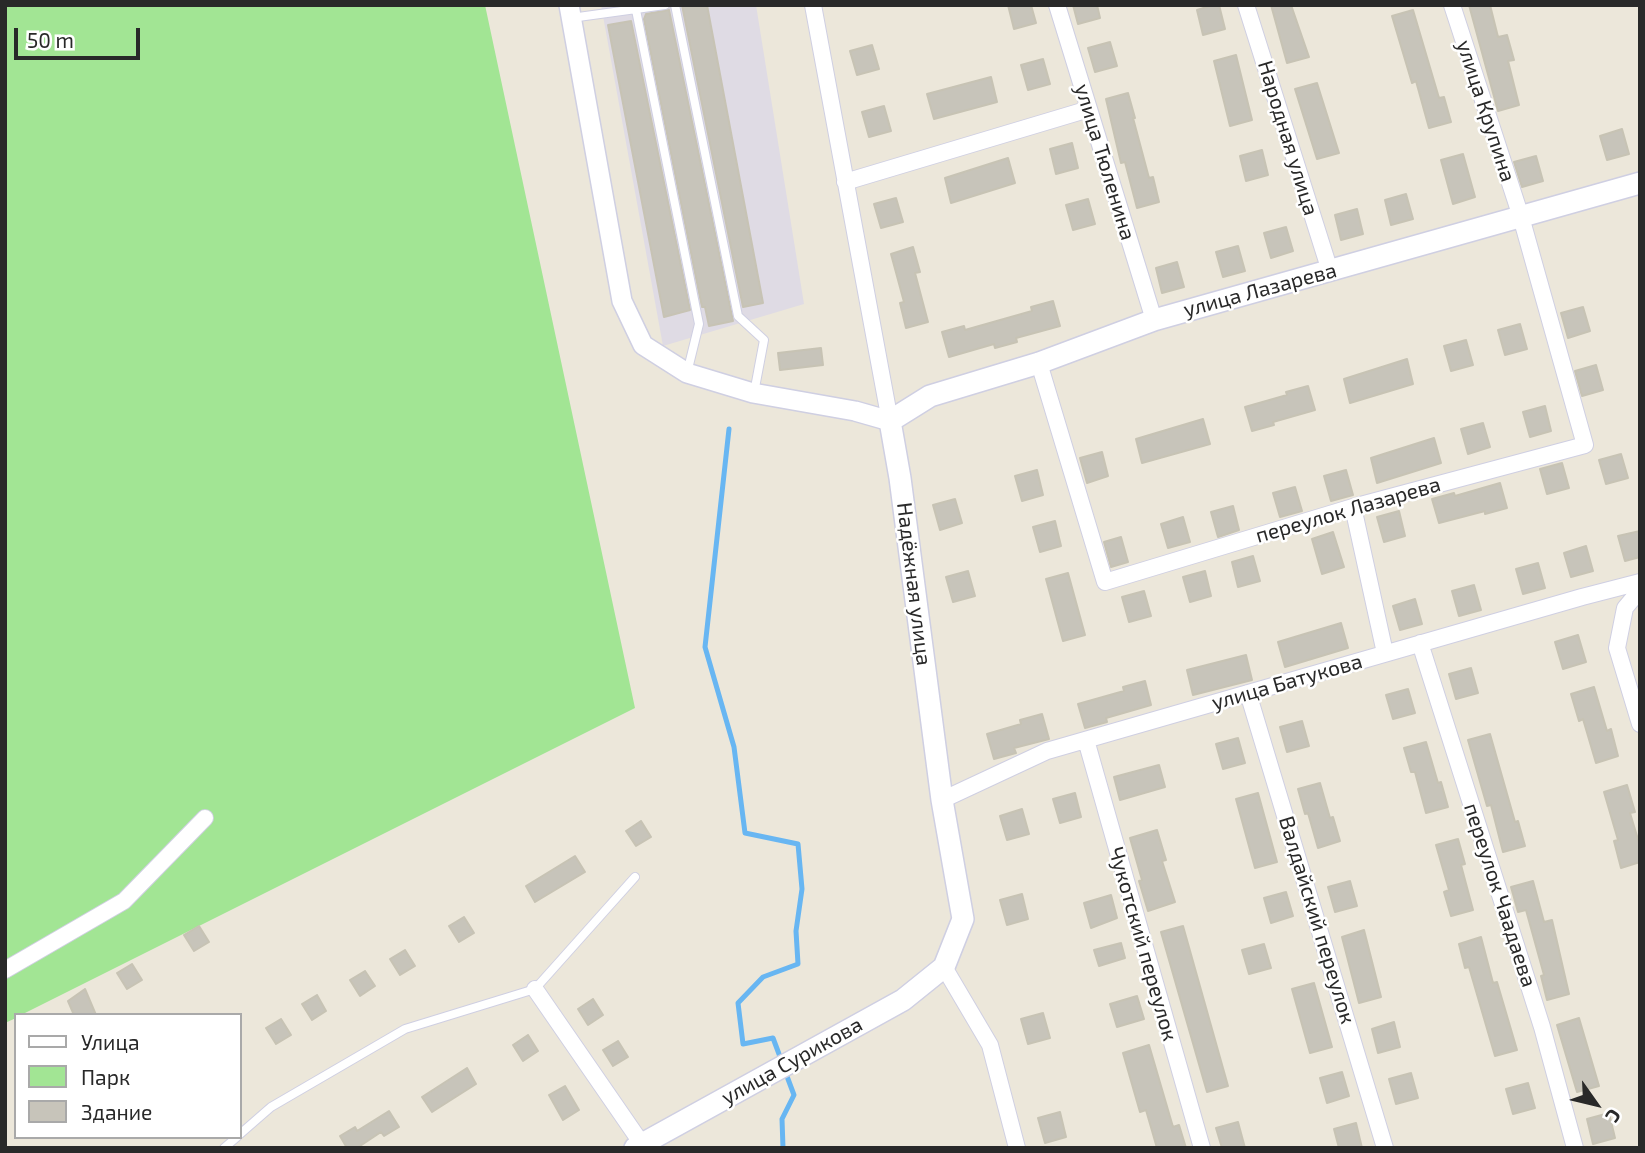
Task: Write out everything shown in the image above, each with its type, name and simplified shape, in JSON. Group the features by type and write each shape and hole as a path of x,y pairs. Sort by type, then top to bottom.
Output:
{"main road":[{"name":"улица Лазарева","path":"890,421 930,396 1039,363 1154,320 1640,183"},
{"name":"Надёжная улица","path":"890,421 900,478 942,800 963,919 944,967"},
{"name":"улица Сурикова","path":"639,1146 903,1000 944,967"}],"street":[{"name":"Надёжная улица","path":"813,5 890,421"},
{"name":"улица Тюленина","path":"1057,5 1154,320"},
{"name":"Народная улица","path":"1246,5 1329,271"},
{"name":"улица Крупина","path":"1452,5 1521,217"},
{"path":"570,12 622,300 643,345 687,373 754,393 855,411 890,421"},
{"path":"845,181 1088,108"},
{"name":"переулок Лазарева","path":"1039,363 1105,582 1353,507 1585,445 1521,217"},
{"path":"1353,507 1385,653"},
{"name":"улица Батукова","path":"942,800 1047,751 1582,597 1640,583"},
{"path":"1640,590 1625,608 1617,649 1640,724"},
{"name":"переулок Чаадаева","path":"1420,643 1542,1027 1575,1148"},
{"name":"Валдайский переулок","path":"1248,693 1385,1148"},
{"name":"Чукотский переулок","path":"1086,740 1202,1148"},
{"path":"5,970 124,901 205,818"},
{"path":"944,967 990,1045 1017,1148"},
{"path":"535,989 639,1146"}],"lane":[{"path":"570,12 665,5"},
{"path":"675,5 738,316 764,340 754,393"},
{"path":"635,7 699,324 687,373"},
{"path":"242,1132 271,1107 405,1029 535,989 635,877"}],"shaded area":[{"path":"601,5 756,5 804,304 663,346"}],"green space":[{"path":"5,5 485,5 635,708 25,1013 14,1013 14,1019 5,1023"}],"building":[{"path":"682,5 707,5 763,303 743,307"},
{"path":"1008,5 1031,5 1036,23 1014,29"},
{"path":"1073,5 1097,5 1100,18 1078,24"},
{"path":"1219,5 1225,29 1203,35 1197,10"},
{"path":"1271,5 1291,5 1309,57 1287,63"},
{"path":"1469,5 1490,5 1498,37 1507,35 1514,60 1508,61 1519,105 1498,111"},
{"path":"669,10 733,321 709,326 705,307 702,307 644,19 646,14"},
{"path":"1413,10 1439,98 1444,97 1451,122 1429,128 1416,81 1412,83 1392,16"},
{"path":"631,21 690,310 664,317 608,25"},
{"path":"1110,42 1117,66 1095,72 1088,48"},
{"path":"872,45 879,69 857,75 850,51"},
{"path":"1236,55 1252,120 1230,126 1214,61"},
{"path":"1043,59 1050,84 1028,90 1021,65"},
{"path":"991,77 997,102 934,119 927,94"},
{"path":"1317,83 1339,153 1317,159 1295,89"},
{"path":"1128,93 1149,178 1153,177 1159,202 1137,208 1125,162 1121,163 1106,99"},
{"path":"884,106 891,131 869,137 862,112"},
{"path":"1622,129 1629,154 1607,160 1600,136"},
{"path":"1072,143 1078,168 1056,174 1050,149"},
{"path":"1262,150 1268,175 1246,181 1240,156"},
{"path":"1463,154 1475,197 1453,204 1441,160"},
{"path":"1536,156 1543,181 1522,187 1514,162"},
{"path":"1008,158 1015,183 951,203 945,178"},
{"path":"1406,194 1413,219 1391,225 1385,200"},
{"path":"896,198 903,222 881,228 874,204"},
{"path":"1088,199 1095,224 1073,230 1066,205"},
{"path":"1357,209 1363,234 1341,240 1335,215"},
{"path":"1286,227 1293,251 1271,258 1264,233"},
{"path":"1238,246 1245,271 1223,277 1216,252"},
{"path":"913,247 920,272 915,273 928,322 906,328 900,303 904,302 891,254"},
{"path":"1177,262 1184,287 1162,293 1156,268"},
{"path":"1053,301 1060,326 1016,338 1017,342 995,348 994,344 949,357 942,332 964,326 965,330 1032,311 1031,307"},
{"path":"1583,307 1590,331 1568,338 1561,313"},
{"path":"1520,324 1527,349 1505,355 1498,330"},
{"path":"1466,340 1473,365 1451,371 1444,346"},
{"path":"821,348 823,365 780,370 778,353"},
{"path":"1407,359 1413,384 1350,403 1344,379"},
{"path":"1596,365 1603,390 1582,396 1575,371"},
{"path":"1308,386 1315,410 1252,431 1245,407"},
{"path":"1545,406 1551,431 1530,437 1523,412"},
{"path":"1203,419 1210,444 1142,463 1136,439"},
{"path":"1483,423 1490,447 1468,454 1461,429"},
{"path":"1434,438 1441,463 1377,483 1371,458"},
{"path":"1102,452 1108,476 1087,483 1080,458"},
{"path":"1621,454 1628,478 1606,484 1599,460"},
{"path":"1562,463 1569,488 1547,494 1540,469"},
{"path":"1037,470 1043,495 1022,501 1015,476"},
{"path":"1346,470 1353,495 1331,501 1324,476"},
{"path":"1500,483 1507,508 1439,523 1432,499 1454,493 1455,496"},
{"path":"1295,487 1302,511 1280,517 1273,493"},
{"path":"955,499 962,523 940,530 933,505"},
{"path":"1233,506 1239,530 1218,537 1211,512"},
{"path":"1399,511 1405,536 1384,542 1377,517"},
{"path":"1183,517 1190,542 1168,548 1161,524"},
{"path":"1055,521 1061,546 1040,552 1033,527"},
{"path":"1640,531 1640,557 1625,561 1618,536"},
{"path":"1333,532 1344,567 1322,574 1312,539"},
{"path":"1121,537 1128,562 1111,567 1104,542"},
{"path":"1586,546 1593,571 1571,577 1564,553"},
{"path":"1253,556 1260,581 1238,587 1232,562"},
{"path":"1538,563 1545,588 1523,594 1516,569"},
{"path":"968,571 975,596 953,602 946,577"},
{"path":"1205,571 1211,596 1190,602 1183,577"},
{"path":"1068,573 1085,635 1063,641 1046,579"},
{"path":"1474,585 1481,610 1459,616 1452,591"},
{"path":"1144,591 1151,616 1129,622 1122,597"},
{"path":"1415,599 1422,624 1400,630 1393,606"},
{"path":"1341,623 1348,648 1285,667 1278,642"},
{"path":"1578,635 1586,662 1563,669 1555,642"},
{"path":"1246,655 1252,680 1193,695 1187,670"},
{"path":"1471,668 1478,693 1456,699 1449,674"},
{"path":"1145,681 1151,705 1106,718 1107,722 1085,728 1078,704 1124,691 1123,687"},
{"path":"1594,687 1607,731 1611,729 1618,756 1596,763 1583,719 1579,721 1571,694"},
{"path":"1408,689 1415,713 1393,719 1386,695"},
{"path":"1042,714 1049,739 1014,748 1016,753 994,759 987,734 1021,724 1020,720"},
{"path":"1302,721 1309,746 1287,752 1280,727"},
{"path":"1490,734 1515,822 1518,821 1525,846 1503,852 1491,805 1487,806 1468,740"},
{"path":"1238,738 1245,763 1223,769 1216,744"},
{"path":"1426,742 1448,807 1426,813 1415,772 1411,772 1404,748"},
{"path":"1159,765 1165,787 1120,800 1114,777"},
{"path":"1320,783 1340,841 1318,848 1298,789"},
{"path":"1627,785 1635,812 1630,813 1640,846 1640,862 1621,868 1614,841 1618,840 1604,792"},
{"path":"1075,793 1081,817 1060,823 1053,799"},
{"path":"1258,793 1277,862 1255,868 1236,799"},
{"path":"1022,809 1029,834 1007,840 1000,816"},
{"path":"641,821 651,837 636,846 626,831"},
{"path":"1157,830 1166,860 1162,861 1175,902 1148,911 1130,838"},
{"path":"1458,839 1465,864 1461,865 1473,910 1451,916 1444,892 1449,890 1436,845"},
{"path":"575,856 585,872 535,902 526,886"},
{"path":"1350,881 1357,906 1335,912 1328,887"},
{"path":"1533,881 1544,922 1552,920 1569,994 1547,1000 1541,976 1544,975 1526,910 1518,912 1511,887"},
{"path":"1286,892 1293,916 1271,923 1264,898"},
{"path":"1022,894 1028,919 1007,925 1000,900"},
{"path":"1111,895 1117,918 1091,928 1084,903"},
{"path":"464,917 474,933 459,942 449,926"},
{"path":"199,926 209,942 194,951 184,935"},
{"path":"1183,926 1228,1086 1207,1092 1161,932"},
{"path":"1364,930 1381,997 1359,1003 1342,937"},
{"path":"1481,937 1493,983 1497,982 1517,1050 1495,1056 1469,967 1465,968 1459,944"},
{"path":"1121,943 1125,958 1099,966 1094,950"},
{"path":"1264,944 1271,968 1249,974 1242,950"},
{"path":"405,950 415,966 400,975 390,959"},
{"path":"132,964 142,980 127,989 117,973"},
{"path":"365,971 375,986 360,996 350,980"},
{"path":"1314,983 1332,1047 1310,1053 1292,989"},
{"path":"85,989 95,1013 73,1013 68,1001"},
{"path":"317,995 326,1011 312,1020 302,1004"},
{"path":"1137,996 1144,1019 1117,1027 1110,1004"},
{"path":"593,999 603,1015 588,1025 578,1009"},
{"path":"1043,1013 1050,1038 1028,1044 1021,1019"},
{"path":"1579,1018 1599,1086 1577,1092 1557,1025"},
{"path":"281,1019 291,1035 276,1044 266,1028"},
{"path":"1394,1022 1400,1047 1378,1053 1372,1029"},
{"path":"528,1035 538,1051 523,1061 513,1045"},
{"path":"618,1041 628,1057 613,1066 603,1050"},
{"path":"1149,1045 1173,1127 1179,1125 1186,1148 1157,1148 1146,1110 1140,1112 1123,1053"},
{"path":"467,1068 476,1084 432,1112 422,1097"},
{"path":"1342,1072 1349,1096 1327,1103 1320,1078"},
{"path":"1411,1073 1418,1098 1396,1104 1389,1079"},
{"path":"1528,1083 1535,1108 1513,1114 1506,1089"},
{"path":"565,1086 579,1110 563,1120 549,1095"},
{"path":"389,1111 399,1127 384,1136 381,1132 357,1148 347,1148 340,1136 355,1127 357,1131"},
{"path":"1060,1112 1066,1137 1045,1143 1038,1118"},
{"path":"1609,1113 1615,1138 1593,1144 1587,1119"},
{"path":"1238,1122 1245,1148 1222,1148 1216,1128"},
{"path":"1356,1123 1362,1148 1339,1148 1334,1129"}],"waterway":[{"path":"729,429 705,647 734,747 745,833 798,844 802,889 796,931 798,964 763,977 738,1003 743,1044 773,1038 782,1062"},
{"path":"783,1148 782,1119 794,1095 785,1071"}]}
